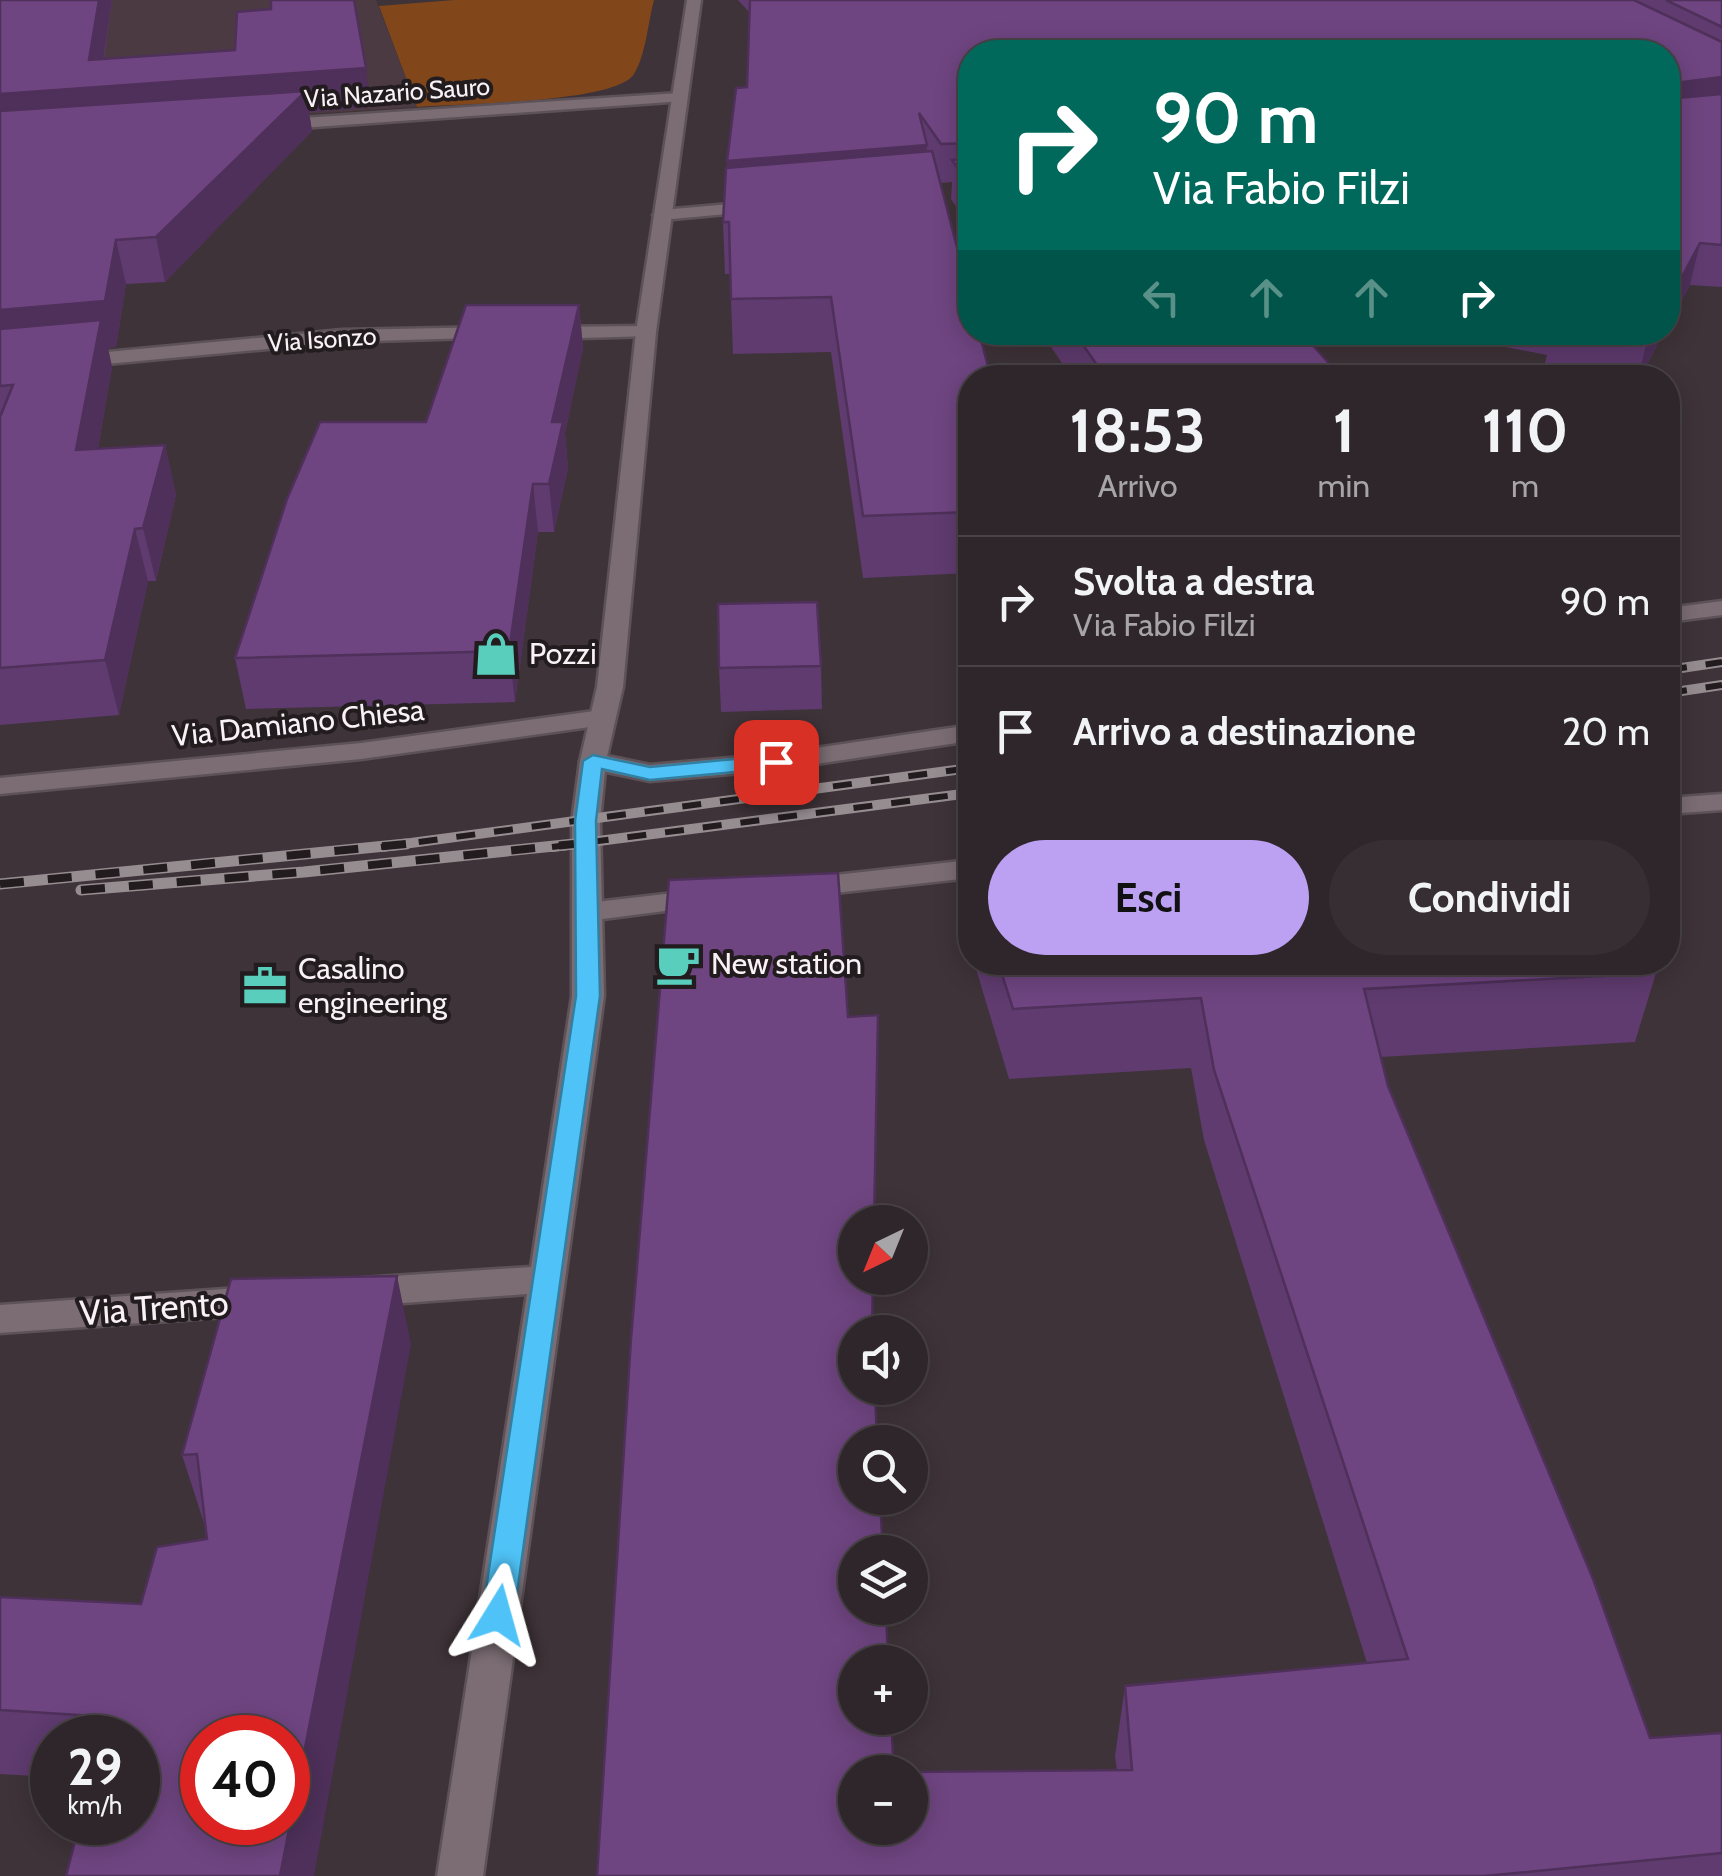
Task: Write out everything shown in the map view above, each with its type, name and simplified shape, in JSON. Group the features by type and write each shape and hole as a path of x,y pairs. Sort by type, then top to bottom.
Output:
{"street":[{"path":"460,1876 588,996 586,821 593,761 610,687 646,332 694,0"},
{"name":"Via Nazario Sauro","path":"252,126 678,98"},
{"path":"662,215 778,205"},
{"name":"Via Isonzo","path":"0,368 342,336 646,332"},
{"path":"1680,614 1722,608"},
{"name":"Via Damiano Chiesa","path":"0,786 361,751 602,718"},
{"path":"593,761 650,774 776,762 958,735"},
{"path":"1680,805 1722,802"},
{"path":"779,890 958,870"},
{"path":"588,912 740,895"},
{"path":"332,1295 548,1279"},
{"name":"Via Trento","path":"0,1319 293,1298"}],"shaded area":[{"path":"0,0 376,0 417,107 0,134"},
{"path":"454,0 654,0 638,66 621,84 568,96 417,107 379,6"}],"building":[{"path":"0,0 99,0 89,60 235,50 237,12 271,9 271,0 354,0 366,68 0,94"},
{"path":"750,0 1634,0 1722,42 1722,77 1680,82 1680,40 958,40 958,143 941,144 919,113 927,145 727,161 736,88 747,87"},
{"path":"1666,0 1722,0 1722,27"},
{"path":"306,91 156,237 116,240 105,301 0,310 0,111"},
{"path":"1722,94 1722,245 1700,243 1680,280 1680,98"},
{"path":"932,151 958,251 958,345 982,345 988,365 958,365 958,512 863,516 831,297 731,299 729,222 723,222 726,168"},
{"path":"466,305 579,305 552,422 563,422 549,484 533,484 509,651 235,658 287,499 320,422 426,422"},
{"path":"101,320 76,450 165,445 143,528 135,529 105,660 0,668 0,417 13,385 0,386 0,329"},
{"path":"1083,345 1313,345 1330,365 1097,365"},
{"path":"817,602 821,666 719,668 718,604"},
{"path":"838,873 848,1017 878,1015 874,1205 838,1205 838,1295 873,1295 872,1315 838,1315 838,1405 876,1405 876,1425 838,1425 838,1515 881,1515 882,1535 838,1535 838,1625 887,1625 887,1645 838,1645 838,1735 892,1735 893,1755 838,1755 838,1845 928,1845 928,1772 1132,1770 1125,1686 1408,1659 1214,1070 1201,998 1013,1009 1002,975 1620,975 1364,989 1388,1086 1593,1579 1650,1738 1722,1733 1722,1853 1484,1876 597,1876 631,1339 669,880"},
{"path":"397,1276 310,1722 310,1715 180,1715 180,1845 286,1845 280,1876 66,1876 74,1845 160,1845 160,1715 0,1710 0,1597 141,1604 157,1547 207,1539 197,1454 182,1455 231,1279"}],"railway":[{"path":"1680,668 1722,662"},
{"path":"1680,691 1722,685"},
{"path":"396,845 958,770"},
{"path":"552,847 958,795"},
{"path":"396,845 406,844"},
{"path":"81,890 574,844"},
{"path":"0,884 396,845"},
{"path":"381,847 396,845"}],"place":[{"name":"Pozzi","path":"496,654"},
{"name":"New station","path":"678,964"},
{"name":"Casalino engineering","path":"265,986"}],"route":[{"path":"498,1615 588,996 586,821 593,761 650,774 776,762"}]}
